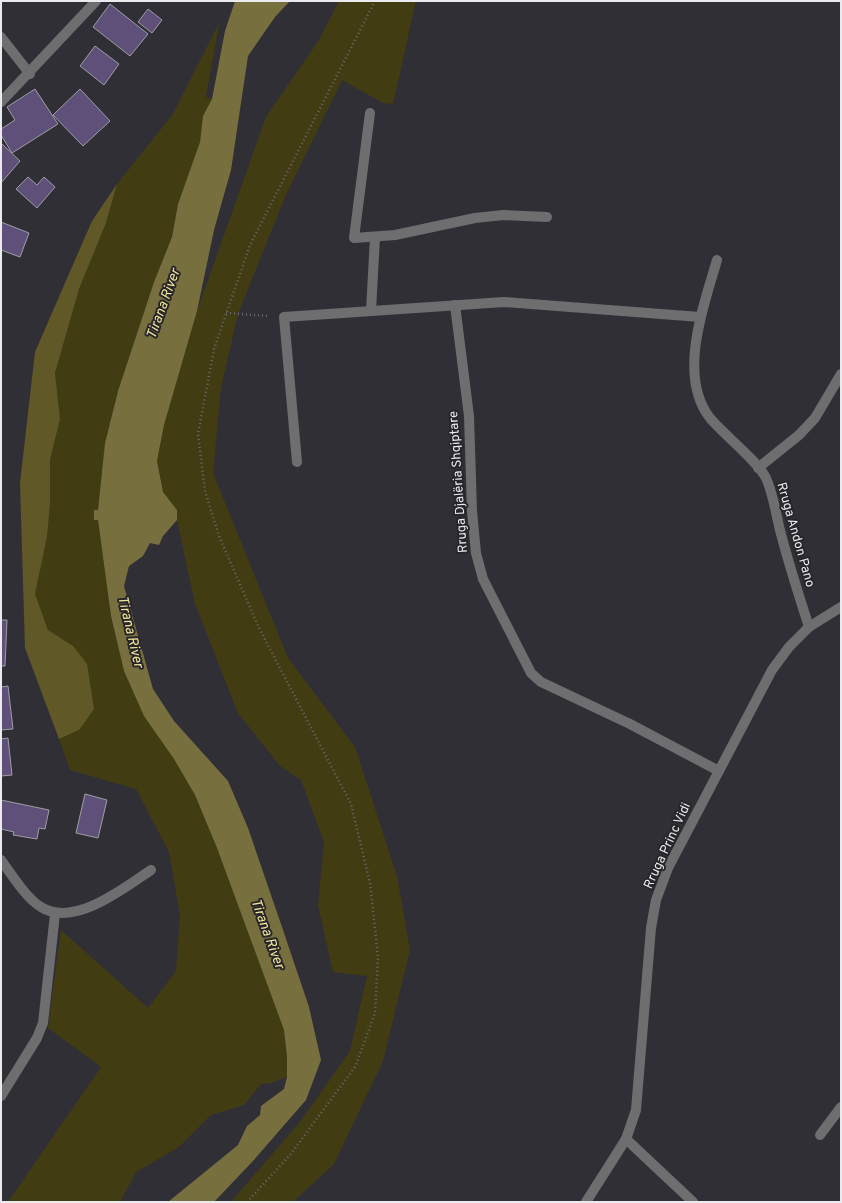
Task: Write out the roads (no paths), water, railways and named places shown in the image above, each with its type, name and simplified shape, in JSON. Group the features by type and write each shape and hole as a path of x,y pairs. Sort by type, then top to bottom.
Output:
{"street":[{"path":"1,102 30,74 96,1"},
{"path":"1,37 30,74"},
{"path":"370,113 354,238 375,237 419,230 475,218 503,215 548,217"},
{"path":"371,311 375,237"},
{"name":"Rruga Andon Pano","path":"717,260 700,317 695,353 696,379 700,401 710,417 765,477 772,496 790,570 809,627"},
{"path":"297,462 284,317 504,302 534,303 700,317"},
{"name":"Rruga Djalëria Shqiptare","path":"455,305 469,416 472,511 476,553 483,579 531,673 541,682 603,711 719,771"},
{"path":"758,468 799,435 815,418 841,374"},
{"name":"Rruga Princ Vidi","path":"586,1202 626,1139 636,1110 651,928 656,900 668,868 772,670 789,647 809,627 841,607"},
{"path":"1,860 18,883 40,907 55,914 70,913 100,903 151,870"},
{"path":"1,1096 37,1038 43,1023 55,914"},
{"path":"820,1135 841,1107"},
{"path":"626,1139 693,1202"}],"water":[{"name":"Tirana River","path":"235,1 290,1 275,17 248,56 231,170 214,230 197,311 164,425 157,461 163,492 177,510 177,520 163,536 159,545 150,543 143,556 129,566 124,586 153,689 174,721 228,781 248,828 309,1007 321,1060 306,1100 253,1161 214,1202 168,1202 238,1145 247,1126 260,1115 261,1106 284,1089 287,1077 287,1057 284,1030 217,848 195,795 174,759 144,716 124,671 111,616 98,520 94,520 94,510 98,510 105,443 118,391 154,282 172,237 178,204 200,142 203,116 212,99 225,31"}]}
